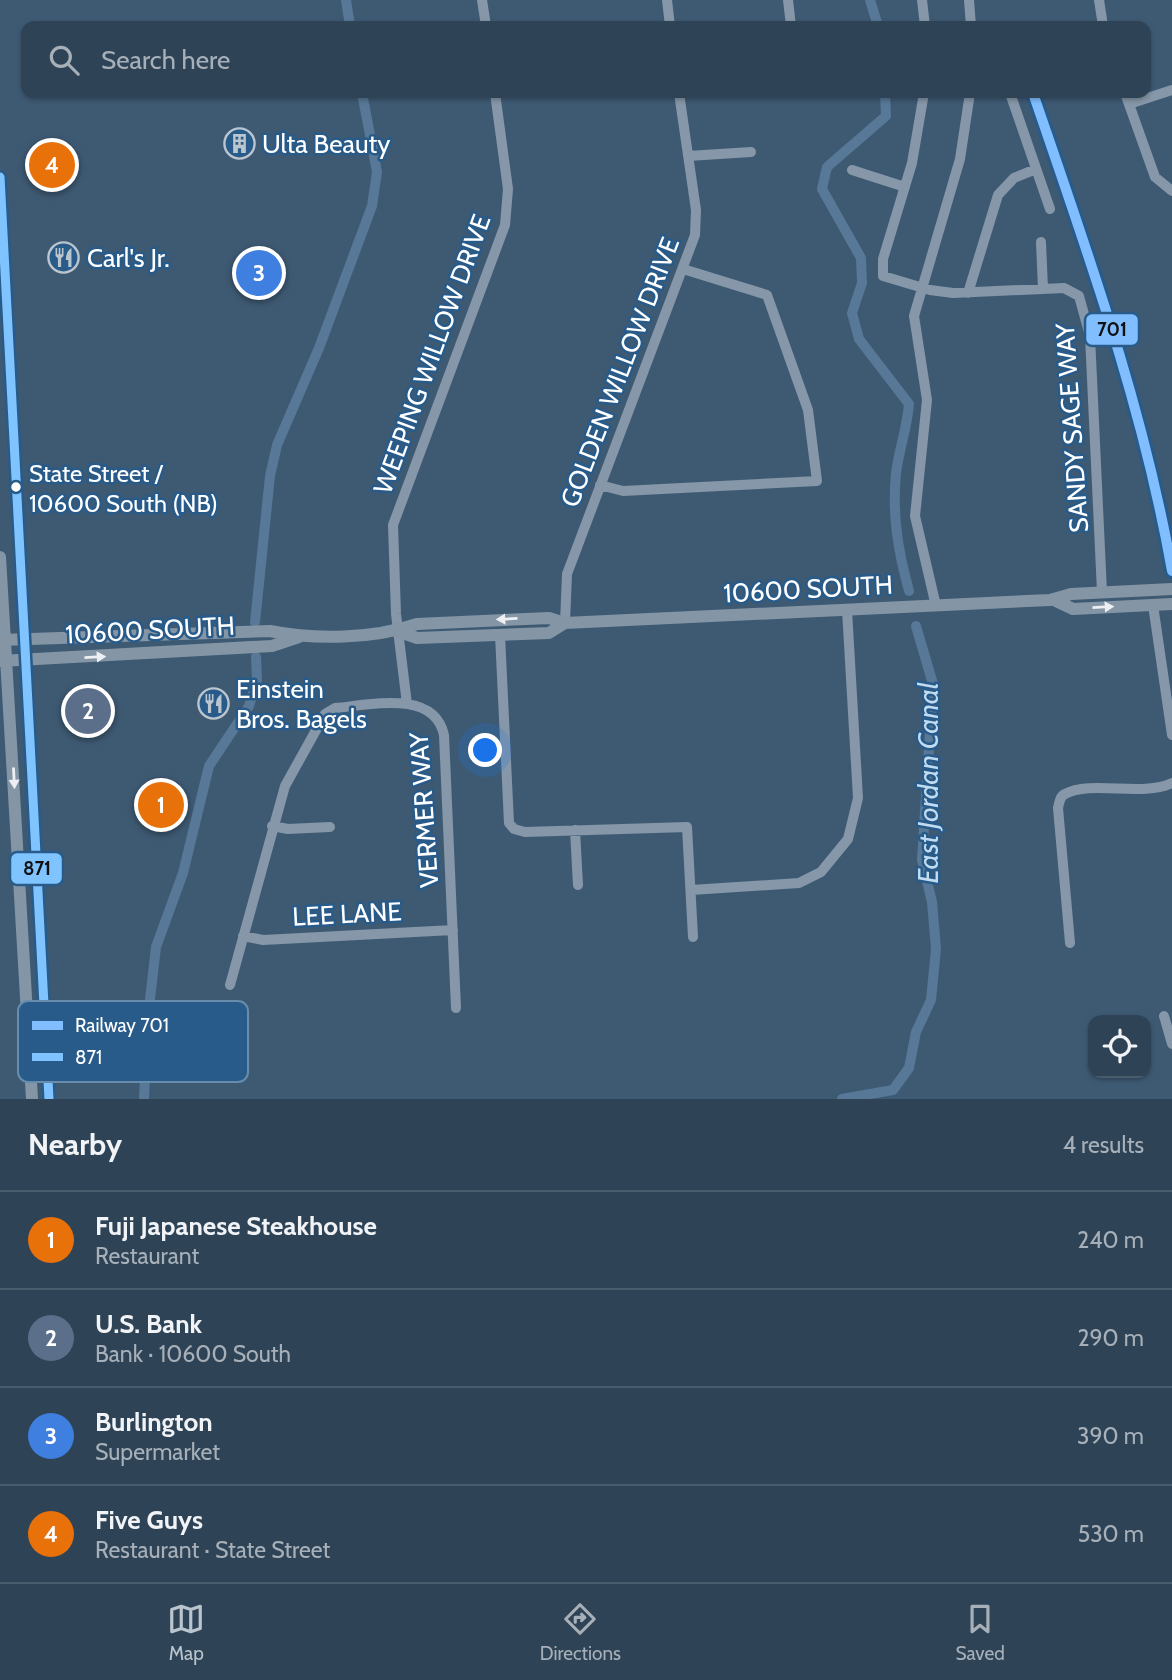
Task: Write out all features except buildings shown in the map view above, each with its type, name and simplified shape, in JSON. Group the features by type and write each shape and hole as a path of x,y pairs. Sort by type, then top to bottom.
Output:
{"main road":[{"path":"0,177 44,1001"},
{"path":"0,558 3,661 26,1001"},
{"name":"10600 SOUTH","path":"3,661 272,646 300,637 397,631 417,624 448,622 549,618 565,623 1054,600 1072,594 1172,589"},
{"name":"10600 SOUTH","path":"1054,600 1073,609 1172,604"},
{"name":"10600 SOUTH","path":"397,631 417,638 550,633 565,623"},
{"name":"10600 SOUTH","path":"2,640 270,631 300,637"},
{"path":"187,651 194,642 234,640 251,632"},
{"path":"21,914 31,951 33,1001"}],"street":[{"path":"482,0 485,21"},
{"path":"667,0 669,21"},
{"path":"788,0 790,21"},
{"path":"922,0 924,21"},
{"path":"969,0 971,21"},
{"path":"1099,0 1102,21"},
{"path":"1151,97 1172,90"},
{"name":"WEEPING WILLOW DRIVE","path":"397,631 392,545 396,515 507,216 508,189 496,98"},
{"name":"GOLDEN WILLOW DRIVE","path":"565,623 566,573 696,226 681,98"},
{"path":"852,170 905,187 923,98"},
{"path":"936,606 915,516 927,411 925,380 914,325 920,288 954,180 969,98"},
{"path":"1012,98 1050,209"},
{"path":"1127,98 1155,177 1172,191"},
{"path":"1129,104 1147,98"},
{"path":"688,156 751,152"},
{"path":"968,293 998,195 1014,178 1036,169"},
{"name":"SANDY SAGE WAY","path":"905,187 883,259 883,276 920,288 968,293 1064,288 1076,293 1084,308 1089,327 1102,592"},
{"path":"1041,242 1043,289"},
{"path":"600,485 622,491 817,481 808,410 767,295 682,269"},
{"path":"1153,605 1172,735"},
{"path":"691,890 799,883 821,872 848,839 856,812 858,784 847,610"},
{"name":"VERMER WAY","path":"397,631 407,704 429,709 437,715 444,735 456,1008"},
{"path":"500,635 509,823 519,831 687,827 693,937"},
{"path":"230,985 285,786 330,709 407,704"},
{"path":"1070,943 1058,808 1060,800 1065,794 1086,790 1144,789 1172,783"},
{"path":"272,826 288,829 330,827"},
{"path":"575,830 578,885"},
{"name":"LEE LANE","path":"243,936 263,940 453,930"},
{"path":"1164,1016 1172,1044"}],"waterway":[{"path":"346,0 349,21"},
{"name":"East Jordan Canal","path":"870,0 876,21"},
{"path":"255,622 270,476 277,445 319,348 372,206 377,172 363,98"},
{"name":"East Jordan Canal","path":"885,98 886,116 827,167 822,189 861,258 862,283 852,313 859,339 909,404 896,473 895,504 899,547 909,591"},
{"name":"East Jordan Canal","path":"842,1099 893,1090 909,1068 916,1032 931,1000 936,949 932,902 922,860 933,684 916,626"},
{"path":"150,1001 156,947 183,873 209,766 249,706 257,680 256,657"},
{"path":"144,1099 145,1082"}],"rail line":[{"name":"701","path":"1035,98 1130,389 1172,571"}],"transit line":[{"name":"871","path":"0,177 44,1001"},
{"name":"871","path":"48,1082 49,1099"}],"place":[{"name":"Ulta Beauty","path":"239,144"},
{"name":"Five Guys","path":"52,165"},
{"name":"Carl's Jr.","path":"64,258"},
{"name":"Burlington","path":"259,273"},
{"name":"State Street / 10600 South (NB)","path":"16,487"},
{"name":"Einstein Bros. Bagels","path":"213,704"},
{"name":"U.S. Bank","path":"88,711"},
{"name":"Fuji Japanese Steakhouse","path":"161,805"}]}
